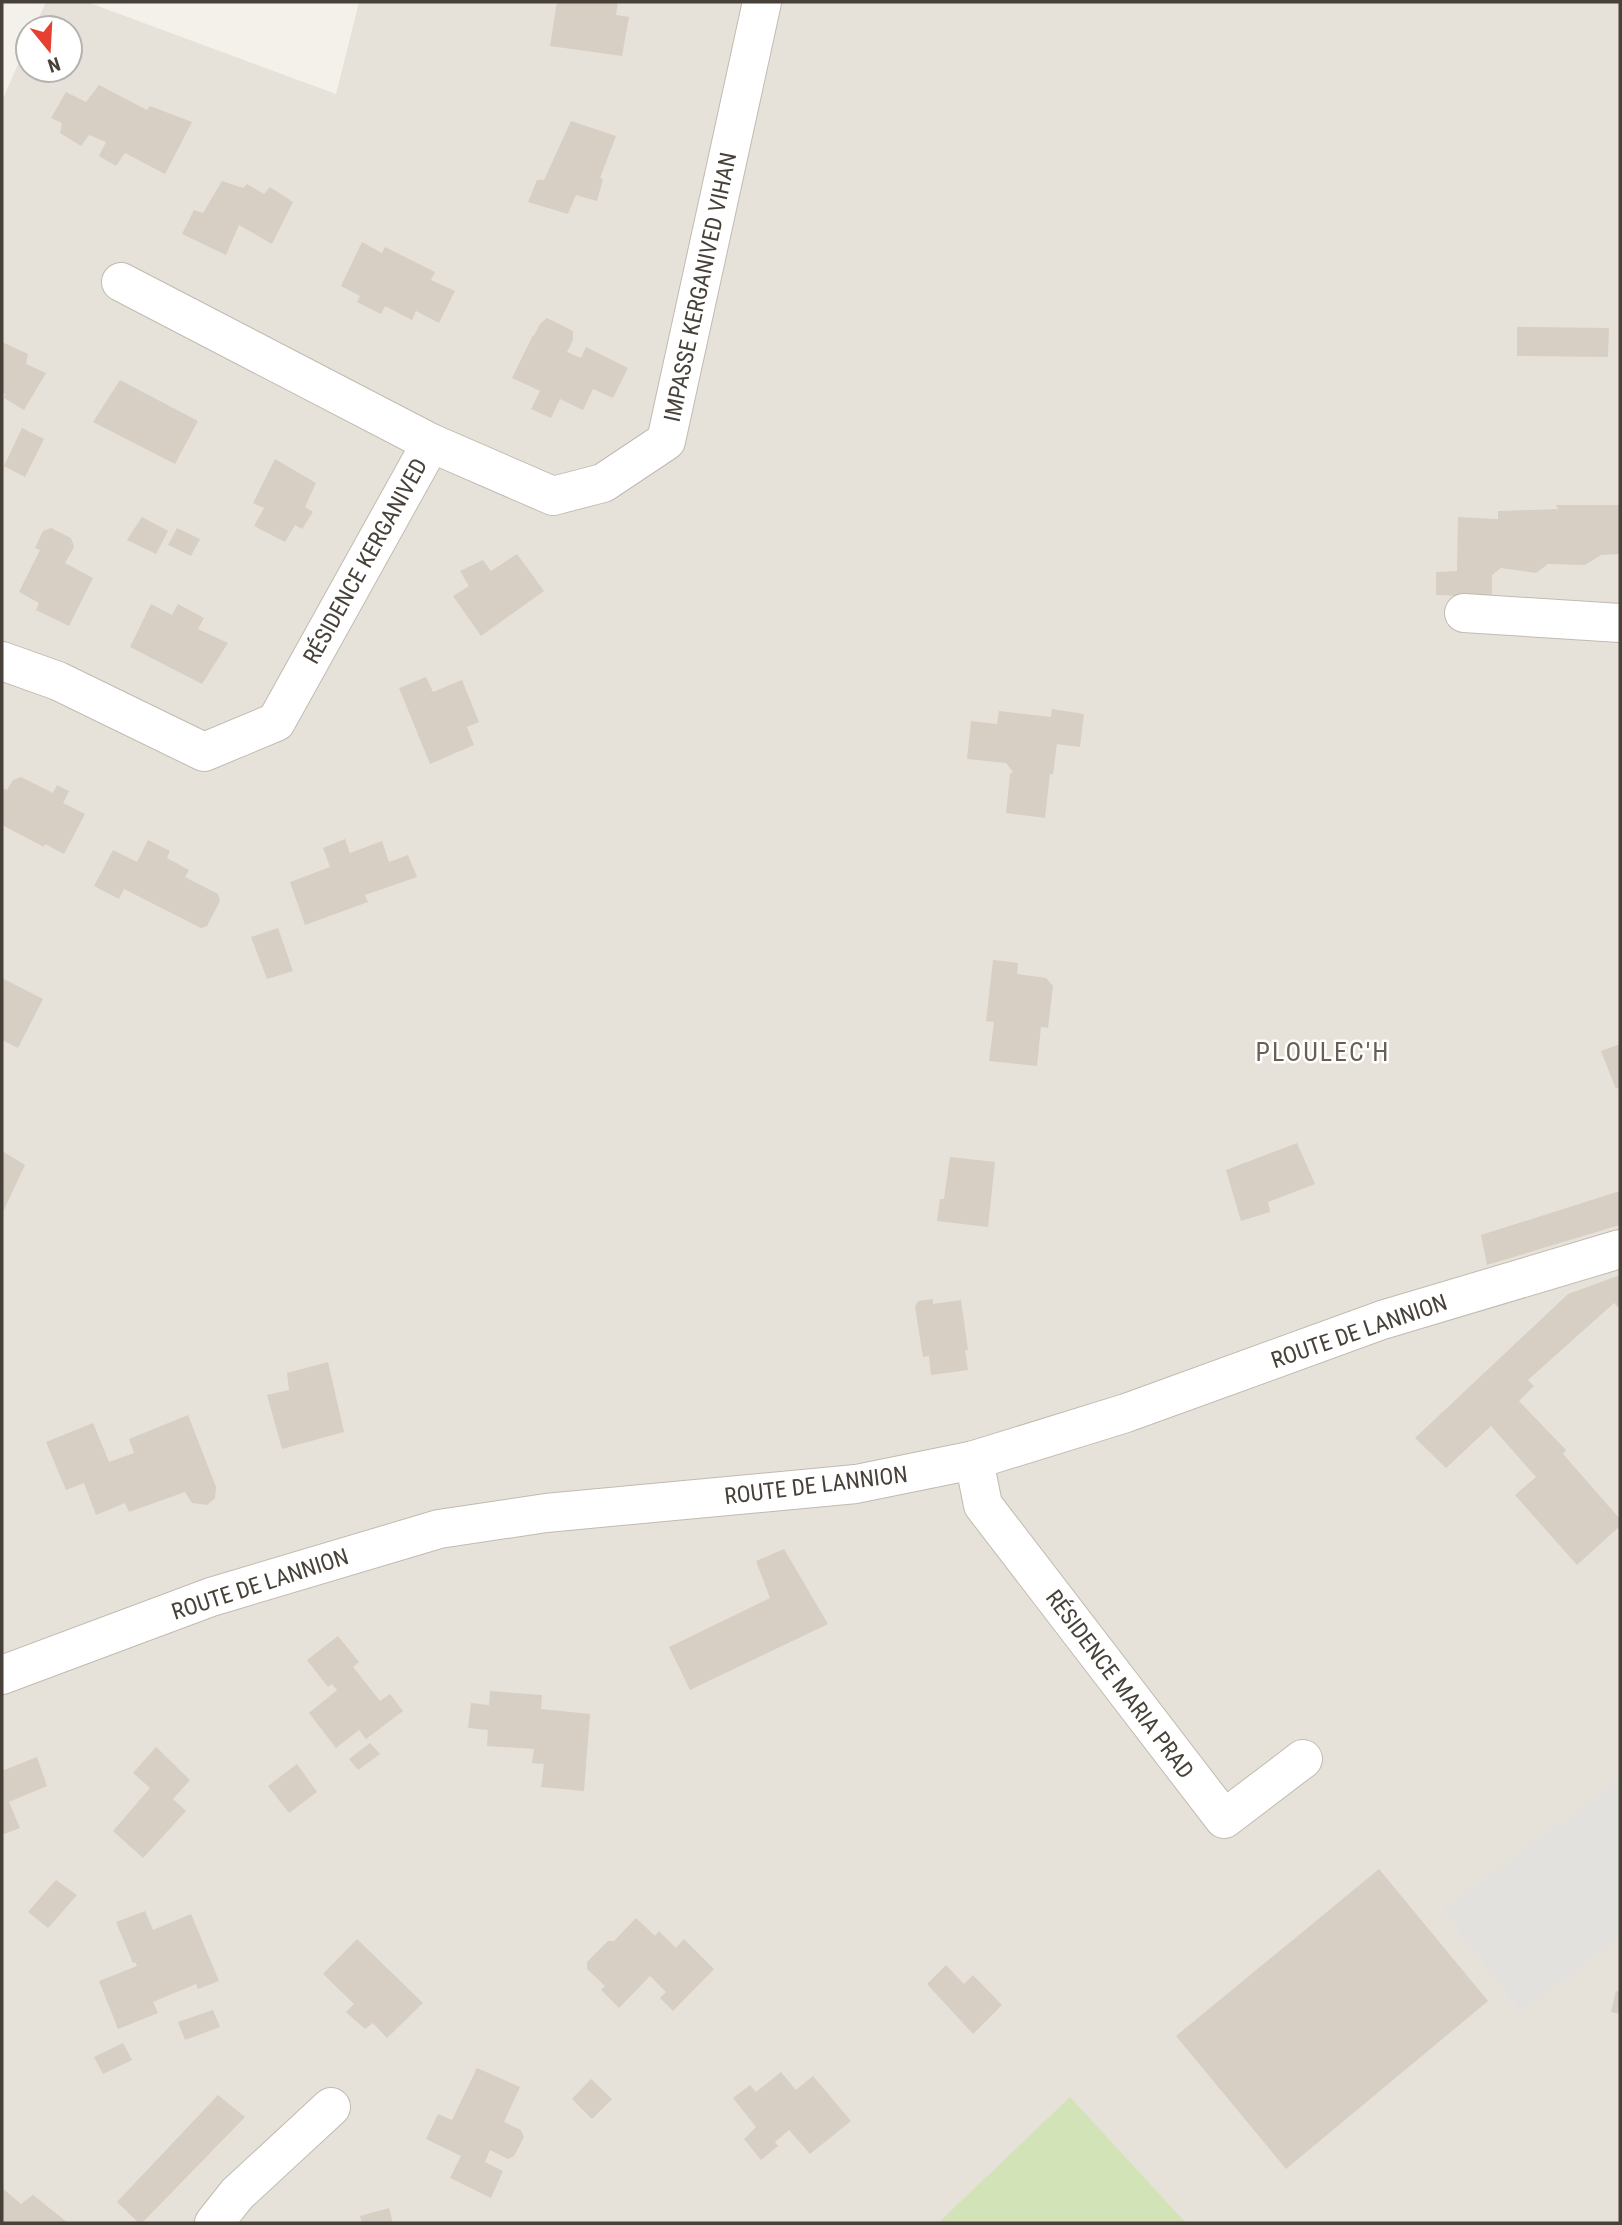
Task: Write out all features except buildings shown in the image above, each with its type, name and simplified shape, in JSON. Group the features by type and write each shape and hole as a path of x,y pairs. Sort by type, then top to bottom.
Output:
{"street":[{"name":"IMPASSE KERGANIVED VIHAN","path":"431,443 553,496 603,482 666,441 762,2"},
{"name":"RÉSIDENCE KERGANIVED","path":"2,661 58,681 204,752 276,722 431,443 121,282"},
{"path":"1464,613 1620,623"},
{"name":"ROUTE DE LANNION","path":"2,1675 211,1597 439,1529 546,1513 856,1485 974,1460 1126,1413 1382,1321 1620,1249"},
{"name":"RÉSIDENCE MARIA PRAD","path":"974,1460 983,1505 1224,1819 1303,1759"},
{"path":"214,2223 237,2194 331,2107"}],"shaded area":[{"path":"46,2 87,2 336,94 359,2 1620,2 1620,2223 2,2223 2,101 14,73 14,84 84,84 84,14 40,14"},
{"path":"1620,1780 1620,1937 1520,2011 1442,1909"}],"green space":[{"path":"1070,2097 1186,2223 938,2223"}],"district":[{"name":"PLOULEC'H","path":"1323,1052"}]}
